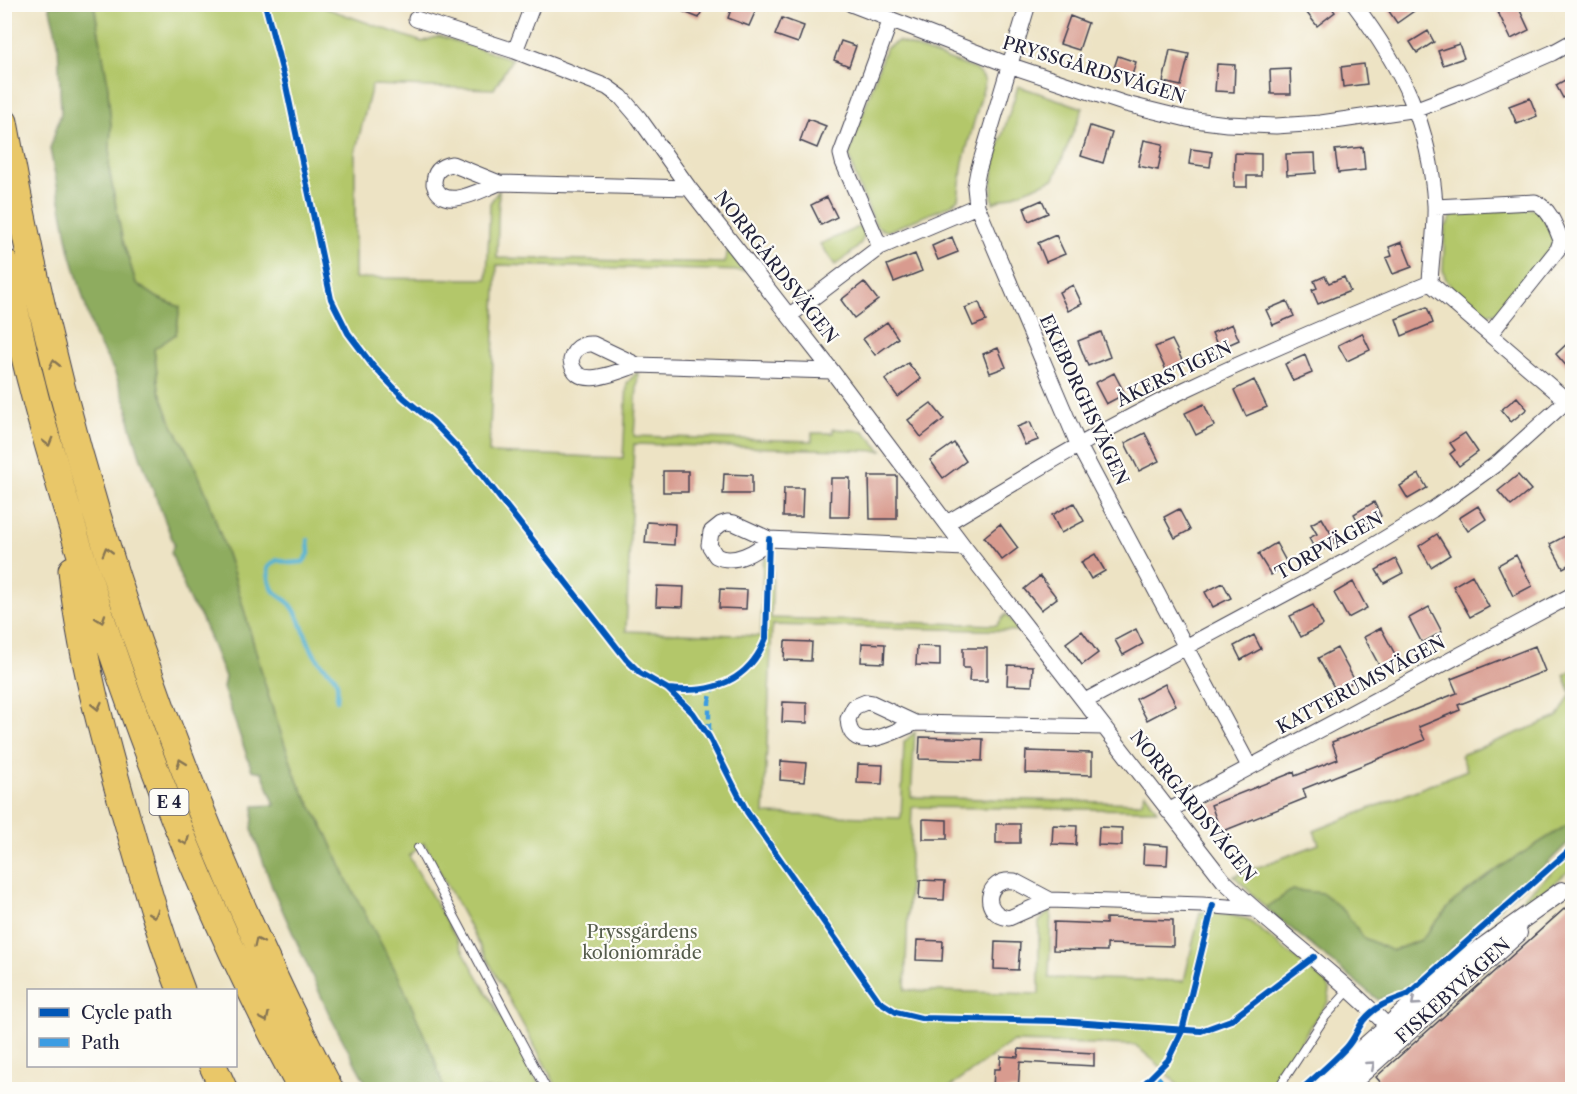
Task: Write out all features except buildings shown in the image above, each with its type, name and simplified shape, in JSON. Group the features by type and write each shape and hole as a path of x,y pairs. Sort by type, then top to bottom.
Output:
{"highway":[{"name":"E 4","path":"4,122 58,381 114,576 198,807 289,1010 330,1089"},
{"name":"E 4","path":"4,262 32,386 89,585 146,748 205,890 281,1051 302,1089"},
{"path":"66,503 75,602 105,740 160,933 181,989"},
{"path":"214,1067 224,1089"}],"street":[{"path":"515,51 533,4"},
{"name":"PRYSSGÅRDSVÄGEN","path":"851,4 1009,65 1126,104 1187,119 1227,124 1276,126 1321,123 1417,109 1467,90 1572,42"},
{"name":"EKEBORGHSVÄGEN","path":"1028,4 978,171 975,187 977,206 1078,444 1249,766"},
{"path":"1354,4 1386,52 1417,109 1431,166 1435,207 1430,283 1571,401"},
{"name":"NORRGÅRDSVÄGEN","path":"416,19 515,51 607,87 621,97 639,118 689,188 832,370 965,548 1223,880 1253,909 1314,957 1393,1033"},
{"path":"880,247 841,154 891,19"},
{"name":"NORRGÅRDSVÄGEN","path":"499,183 689,188"},
{"path":"1435,207 1535,202 1543,206 1556,225 1561,240 1557,249 1490,334"},
{"path":"789,316 880,247 977,206"},
{"name":"ÅKERSTIGEN","path":"947,523 1078,444 1235,366 1430,283"},
{"name":"NORRGÅRDSVÄGEN","path":"637,365 832,370"},
{"name":"TORPVÄGEN","path":"1085,701 1361,553 1432,510 1499,462 1571,401"},
{"path":"770,539 965,548"},
{"name":"KATTERUMSVÄGEN","path":"1168,811 1572,595"},
{"name":"NORRGÅRDSVÄGEN","path":"915,723 1104,727"},
{"name":"FISKEBYVÄGEN","path":"1343,1089 1455,967 1567,886"},
{"name":"NORRGÅRDSVÄGEN","path":"1050,900 1253,909"},
{"name":"FISKEBYVÄGEN","path":"1316,1089 1393,1033"}],"lane":[{"path":"418,848 547,1089"},
{"path":"1277,1089 1325,1017 1350,990"}],"green space":[{"path":"49,5 94,5 107,79 111,126 109,169 122,238 136,283 158,298 180,307 176,334 154,349 159,389 170,420 194,464 208,498 234,575 269,698 298,783 327,834 347,880 400,979 434,1058 444,1089 369,1089 330,1016 272,887 252,829 254,806 275,805 262,772 252,770 223,688 225,677 201,617 190,602 171,553 174,544 140,456 127,406 114,371 94,335 70,252 50,149 61,113 58,42"},
{"name":"Pryssgårdens koloniområde","path":"94,5 317,5 422,42 439,36 512,59 494,89 372,85 355,153 355,278 487,279 490,203 499,190 497,258 725,263 728,249 745,271 497,265 489,453 623,458 627,383 638,371 634,436 812,441 812,433 833,433 833,429 864,431 882,451 634,444 626,631 761,636 763,562 774,548 771,618 997,625 1006,614 1020,631 772,625 764,814 901,818 904,742 915,732 911,797 1141,803 1145,793 1157,810 912,807 905,990 1039,994 1039,922 1051,909 1049,978 1184,981 1200,912 1247,919 1325,982 1330,990 1328,1002 1309,1028 1287,1066 1268,1089 1181,1089 1161,1067 1135,1045 1012,1042 947,1089 558,1089 424,843 409,856 542,1089 444,1089 434,1058 327,834 298,783 269,698 234,575 208,498 194,464 170,420 159,389 154,349 176,334 180,307 158,298 136,283 122,238 109,169 111,126 107,79"},
{"path":"898,41 974,69 985,82 963,162 958,199 949,206 888,231 876,225 858,185 849,155 885,49"},
{"path":"1018,86 1083,108 1054,179 993,203 992,189 996,160"},
{"path":"1537,209 1557,240 1504,309 1485,315 1453,289 1446,280 1443,270 1445,228 1455,211"},
{"path":"863,225 861,243 835,265 820,244"},
{"path":"1572,670 1572,822 1502,866 1454,901 1421,940 1391,951 1364,938 1344,911 1292,890 1266,908 1234,876 1319,844 1314,831 1467,770 1461,755 1558,717 1571,693 1564,675"},
{"path":"1572,822 1572,839 1534,877 1407,988 1378,1000 1266,908 1292,890 1323,893 1344,911 1364,938 1392,951 1421,940 1454,901 1502,866"},
{"path":"1572,854 1572,868 1413,996"}],"waterway":[{"path":"308,540 309,554 303,562 290,563 277,560 268,567 269,578 273,590 295,611 316,657 333,674 337,683 337,700"}],"marked path":[{"path":"709,732 709,702 713,688"},
{"path":"1155,1074 1170,1090"}],"cycle path":[{"path":"265,4 285,81 331,299 348,333 373,366 404,398 433,422 474,465 626,659 640,673 668,689 693,713 709,737 747,812 879,1001 896,1012 921,1018 1059,1021 1201,1031 1231,1020 1314,957"},
{"path":"668,689 699,689 727,682 739,675 759,653 766,638 769,539"},
{"path":"1301,1090 1349,1045 1363,1021 1373,1011 1407,995 1572,848"},
{"path":"1138,1090 1168,1060 1182,1031 1213,905"}]}
